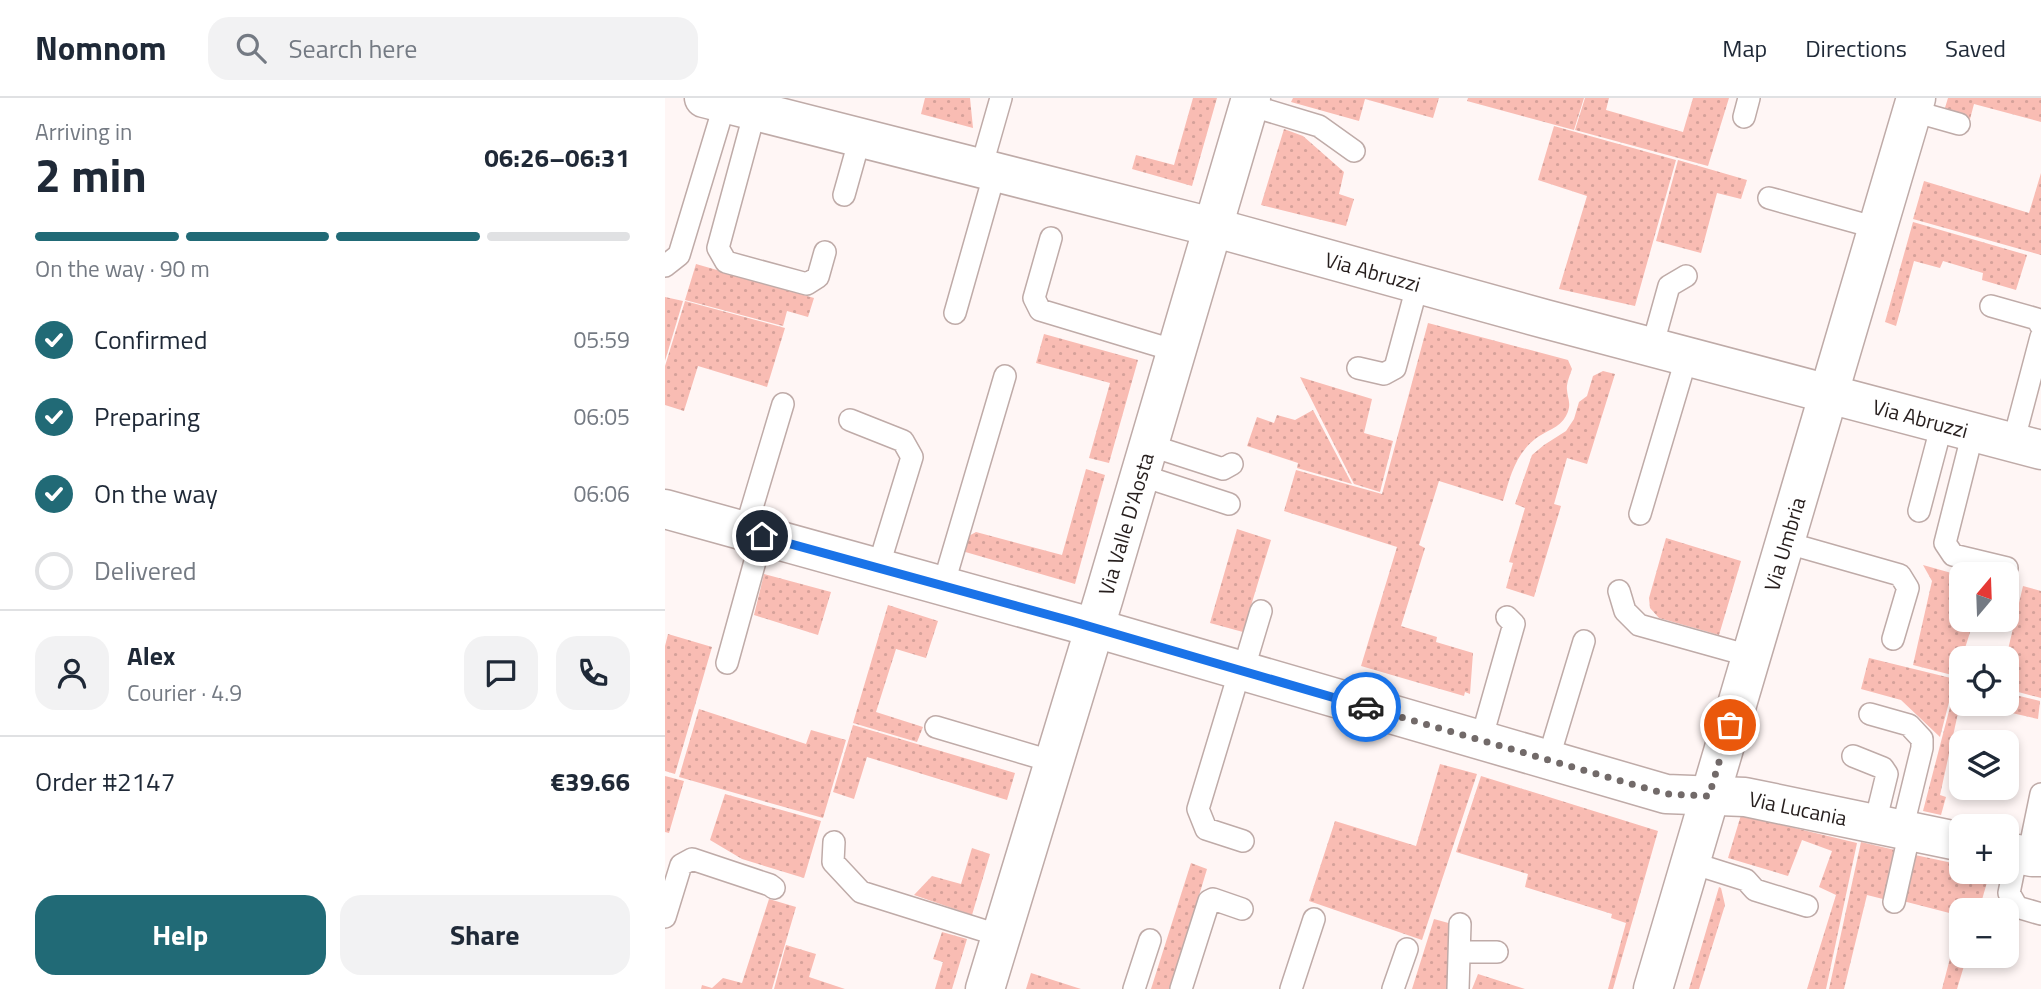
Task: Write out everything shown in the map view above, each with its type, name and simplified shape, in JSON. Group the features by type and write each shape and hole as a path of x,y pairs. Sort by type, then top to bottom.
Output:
{"street":[{"name":"Via Valle D'Aosta","path":"985,989 1250,102"},
{"name":"Via Umbria","path":"1653,989 1915,104"},
{"name":"Via Abruzzi","path":"754,106 860,138 1212,227 1669,352 2027,446"},
{"name":"Via Lucania","path":"665,509 1095,628 1666,794 1745,797 1949,839"}],"lane":[{"path":"954,313 988,170 1001,98"},
{"path":"1250,102 1319,126 1354,151"},
{"path":"1915,104 1959,124"},
{"path":"754,106 718,248 726,261 807,284 818,277 825,252"},
{"path":"665,267 679,255 754,106"},
{"path":"845,195 860,138"},
{"path":"1769,198 1877,228"},
{"path":"1051,239 1034,298 1041,310 1176,351"},
{"path":"1640,514 1669,352 1669,286 1686,276"},
{"path":"1358,368 1384,374 1395,368 1417,283"},
{"path":"1991,306 2037,319 2041,326"},
{"path":"2027,446 2041,337"},
{"path":"943,586 1005,376"},
{"path":"727,663 783,404"},
{"path":"850,420 903,442 912,457 878,568"},
{"path":"1919,511 1957,428"},
{"path":"1957,428 1945,543 1953,555 1982,562"},
{"path":"1144,460 1223,469 1232,464"},
{"path":"1144,460 1229,504"},
{"path":"1784,542 1900,575 1908,588 1893,639"},
{"path":"1619,591 1625,611 1639,625 1750,656"},
{"path":"1243,841 1206,830 1198,809 1261,611"},
{"path":"1481,740 1514,624 1507,617"},
{"path":"1548,760 1584,641"},
{"path":"1870,714 1909,725 1922,738 1922,748 1896,828"},
{"path":"936,727 1054,762"},
{"path":"1853,756 1883,768 1887,774 1896,828 1894,902"},
{"path":"2041,794 2023,855 2008,893 2017,907 2041,914"},
{"path":"834,842 833,862 861,892 1001,936"},
{"path":"665,917 681,865 692,859 770,884 774,888"},
{"path":"1689,862 1746,880 1755,890 1807,906"},
{"path":"1181,989 1209,901 1213,899 1242,909"},
{"path":"1291,989 1314,919"},
{"path":"1458,989 1460,924"},
{"path":"1134,989 1150,940"},
{"path":"1394,989 1407,949"},
{"path":"1459,952 1497,952"}],"shaded area":[{"path":"925,98 970,98 973,128 921,114"},
{"path":"1193,98 1217,98 1192,186 1132,169 1136,155 1174,165"},
{"path":"1293,98 1439,98 1433,118 1365,99 1359,121 1291,102"},
{"path":"1468,98 1584,98 1574,130 1467,101"},
{"path":"1585,98 1609,98 1606,110 1683,132 1693,98 1729,98 1708,166 1575,130"},
{"path":"1948,98 2041,98 2041,122 1974,104 1970,119 1944,111"},
{"path":"1554,126 1676,160 1635,306 1559,289 1587,196 1538,180"},
{"path":"1284,129 1303,136 1344,172 1339,194 1354,199 1346,226 1261,205"},
{"path":"1678,160 1747,180 1741,199 1717,193 1701,253 1656,241"},
{"path":"2041,173 2041,255 1913,219 1924,181 2029,213"},
{"path":"1913,222 2027,255 2016,290 1982,280 1983,273 1943,261 1940,268 1914,261 1896,326 1885,322"},
{"path":"696,264 814,298 808,317 787,311 783,326 685,300"},
{"path":"665,297 683,301 665,361"},
{"path":"685,301 785,328 767,387 698,366 684,411 665,405 665,366"},
{"path":"1428,323 1568,360 1572,369 1567,385 1569,405 1566,416 1528,445 1514,467 1503,501 1439,481 1419,545 1425,548 1401,626 1437,637 1436,642 1473,653 1470,694 1465,692 1464,696 1361,666 1397,547 1284,511 1296,470 1382,494"},
{"path":"1044,334 1138,360 1109,463 1089,458 1110,383 1036,363"},
{"path":"1603,371 1615,374 1587,464 1567,458 1554,504 1561,506 1534,597 1506,588 1513,563 1509,562 1525,508 1515,504 1532,455 1566,431 1574,419 1579,402 1587,396 1593,376"},
{"path":"1300,377 1372,399 1364,433 1393,441 1380,492 1354,484"},
{"path":"1313,410 1352,484 1297,468 1298,463 1247,446 1257,417 1274,423 1277,415 1295,420"},
{"path":"1086,469 1105,475 1075,584 962,551 965,538 976,532 1062,555"},
{"path":"1237,529 1271,540 1243,632 1210,623"},
{"path":"1666,538 1741,561 1719,635 1659,618 1650,608 1649,598"},
{"path":"1923,565 1949,572 1949,632 1970,632 1966,646 1949,646 1949,674 1913,665 1932,581"},
{"path":"764,574 831,592 818,635 754,615"},
{"path":"2023,586 2041,591 2041,698 2019,692 2019,646 2009,646 2012,632 2019,632 2019,603"},
{"path":"888,605 938,621 926,658 896,649 876,712 923,727 917,742 853,723"},
{"path":"668,634 712,647 675,774 665,771 665,646"},
{"path":"1869,658 1949,678 1949,702 1940,737 1901,700 1861,689"},
{"path":"2019,696 2040,701 2038,719 2019,715"},
{"path":"699,709 806,744 811,730 846,740 823,818 679,777"},
{"path":"1949,711 1949,716 1957,716 1954,730 1949,730 1949,754 1940,795 1946,797 1941,815 1923,811"},
{"path":"853,725 1015,773 1007,800 867,757 854,799 833,792"},
{"path":"1440,764 1477,774 1422,940 1309,901 1335,821 1416,846"},
{"path":"665,776 684,781 669,833 665,832"},
{"path":"1481,776 1658,831 1613,989 1608,989 1626,923 1611,918 1612,914 1525,887 1528,874 1456,852"},
{"path":"725,794 821,821 804,878 742,859 710,840"},
{"path":"1741,815 1857,843 1826,989 1807,989 1836,895 1819,887 1832,851 1802,840 1788,876 1728,858"},
{"path":"1861,842 1895,850 1883,899 1867,895 1844,989 1829,989"},
{"path":"972,848 990,854 972,915 914,895 932,876 961,884"},
{"path":"1915,855 1949,862 1949,884 1987,884 1982,898 1949,898 1949,913 1903,901"},
{"path":"1191,863 1207,869 1171,989 1151,989"},
{"path":"1719,887 1725,905 1699,989 1689,989"},
{"path":"769,899 796,907 772,989 701,989 702,985 712,988 723,978 742,983"},
{"path":"1434,919 1452,924 1450,989 1412,989"},
{"path":"942,932 967,939 952,989 935,989 943,962 933,959"},
{"path":"786,945 816,954 809,977 845,989 774,989"},
{"path":"1949,962 1949,968 1963,968 1957,989 1942,989"},
{"path":"1031,973 1081,989 1026,989"},
{"path":"1478,974 1525,989 1472,989"}],"way so far":[{"path":"1366,707 1666,794 1709,796 1730,725"}],"route":[{"path":"762,536 1071,621 1366,707"}]}
